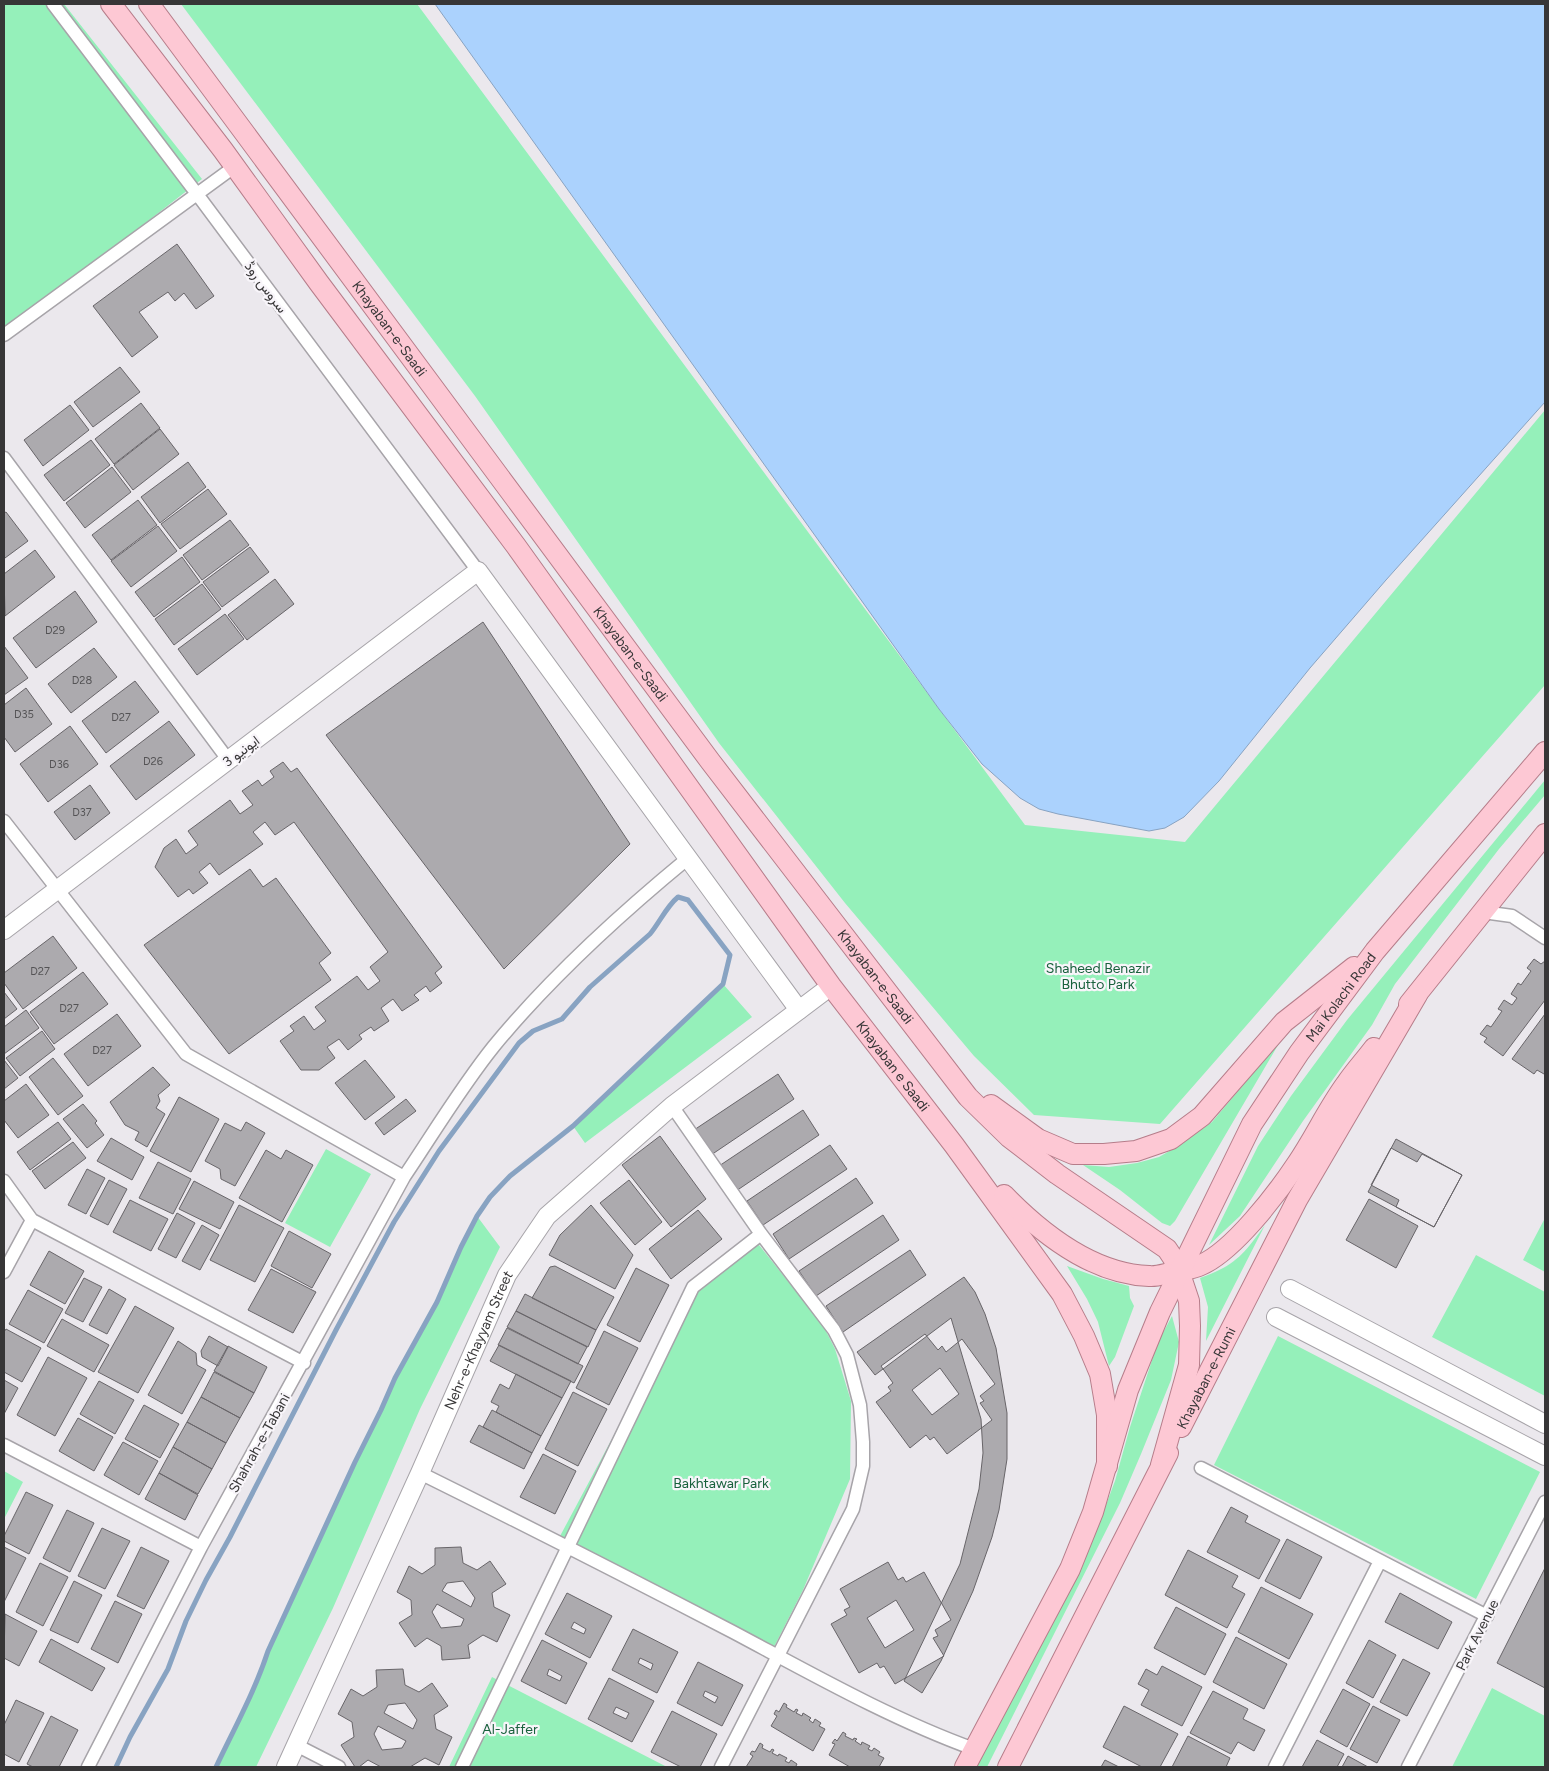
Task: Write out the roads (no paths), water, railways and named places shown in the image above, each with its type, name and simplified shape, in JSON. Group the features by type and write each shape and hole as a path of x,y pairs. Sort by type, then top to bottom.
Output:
{"main road":[{"name":"Khayaban-e-Saadi","path":"111,4 516,546 831,986"},
{"name":"Khayaban-e-Saadi","path":"149,4 710,761 968,1097 1009,1137 1057,1174 1167,1249 1179,1271"},
{"name":"Mai Kolachi Road","path":"1179,1271 1252,1124 1300,1053 1375,951 1545,752"},
{"path":"954,1145 1022,1214 1079,1256 1128,1274 1150,1277 1200,1266 1214,1257 1244,1231 1274,1196 1346,1084 1545,834"},
{"path":"943,1066 1038,1139 1073,1154 1136,1152 1171,1139 1202,1116 1284,1022 1375,951"},
{"name":"Khayaban e Saadi","path":"831,986 954,1145"},
{"name":"Khayaban-e-Rumi","path":"1008,1767 1297,1200 1417,995"},
{"path":"954,1145 1062,1294 1084,1336 1100,1374 1107,1416 1107,1466"},
{"path":"1161,1465 1189,1364 1190,1326 1188,1300 1179,1271"},
{"path":"965,1767 1070,1569 1093,1512 1128,1390 1179,1271"}],"street":[{"name":"سروس روڈ","path":"53,4 478,571"},
{"path":"4,335 234,167"},
{"path":"6,466 229,761"},
{"path":"478,571 799,1010"},
{"name":"ایونیو 3","path":"4,930 478,571"},
{"path":"4,821 186,1054 404,1177"},
{"name":"Shahrah-e-Tabani","path":"88,1767 202,1548 404,1177 464,1088 518,1018 585,950 649,890 687,859"},
{"path":"1483,912 1512,916 1545,938"},
{"name":"Nehr-e-Khayyam Street","path":"286,1767 420,1473 507,1275 542,1223 547,1216 672,1106 831,986"},
{"path":"672,1106 762,1234 834,1330 847,1355 860,1405 863,1442 863,1466 853,1509 721,1767"},
{"path":"4,1181 32,1220 304,1363"},
{"path":"4,1272 32,1220"},
{"path":"462,1767 693,1287 762,1234"},
{"path":"1290,1289 1545,1424"},
{"path":"1276,1317 1545,1456"},
{"path":"4,1445 202,1548"},
{"path":"1201,1468 1487,1616"},
{"path":"420,1473 569,1547 860,1698 974,1749"},
{"name":"Park Avenue","path":"1408,1767 1545,1502"},
{"path":"1275,1767 1380,1561"},
{"path":"296,1745 340,1767"}],"water":[{"path":"435,4 1545,4 1545,402 1386,580 1310,668 1219,781 1184,817 1165,828 1149,831 1039,809 1020,798 982,764 939,709"}],"waterway":[{"path":"116,1767 130,1737 168,1669 186,1621 206,1580 336,1330 394,1222 439,1151 519,1043 533,1031 562,1019 590,987 650,934 678,897 688,900 730,955 723,984 573,1126 510,1176 490,1197 477,1216 437,1302 395,1378 355,1462 268,1651 251,1695 216,1767"}],"park label":[{"name":"Shaheed Benazir Bhutto Park","path":"1098,976"},
{"name":"Bakhtawar Park","path":"721,1483"},
{"name":"Al-Jaffer","path":"510,1729"}]}
